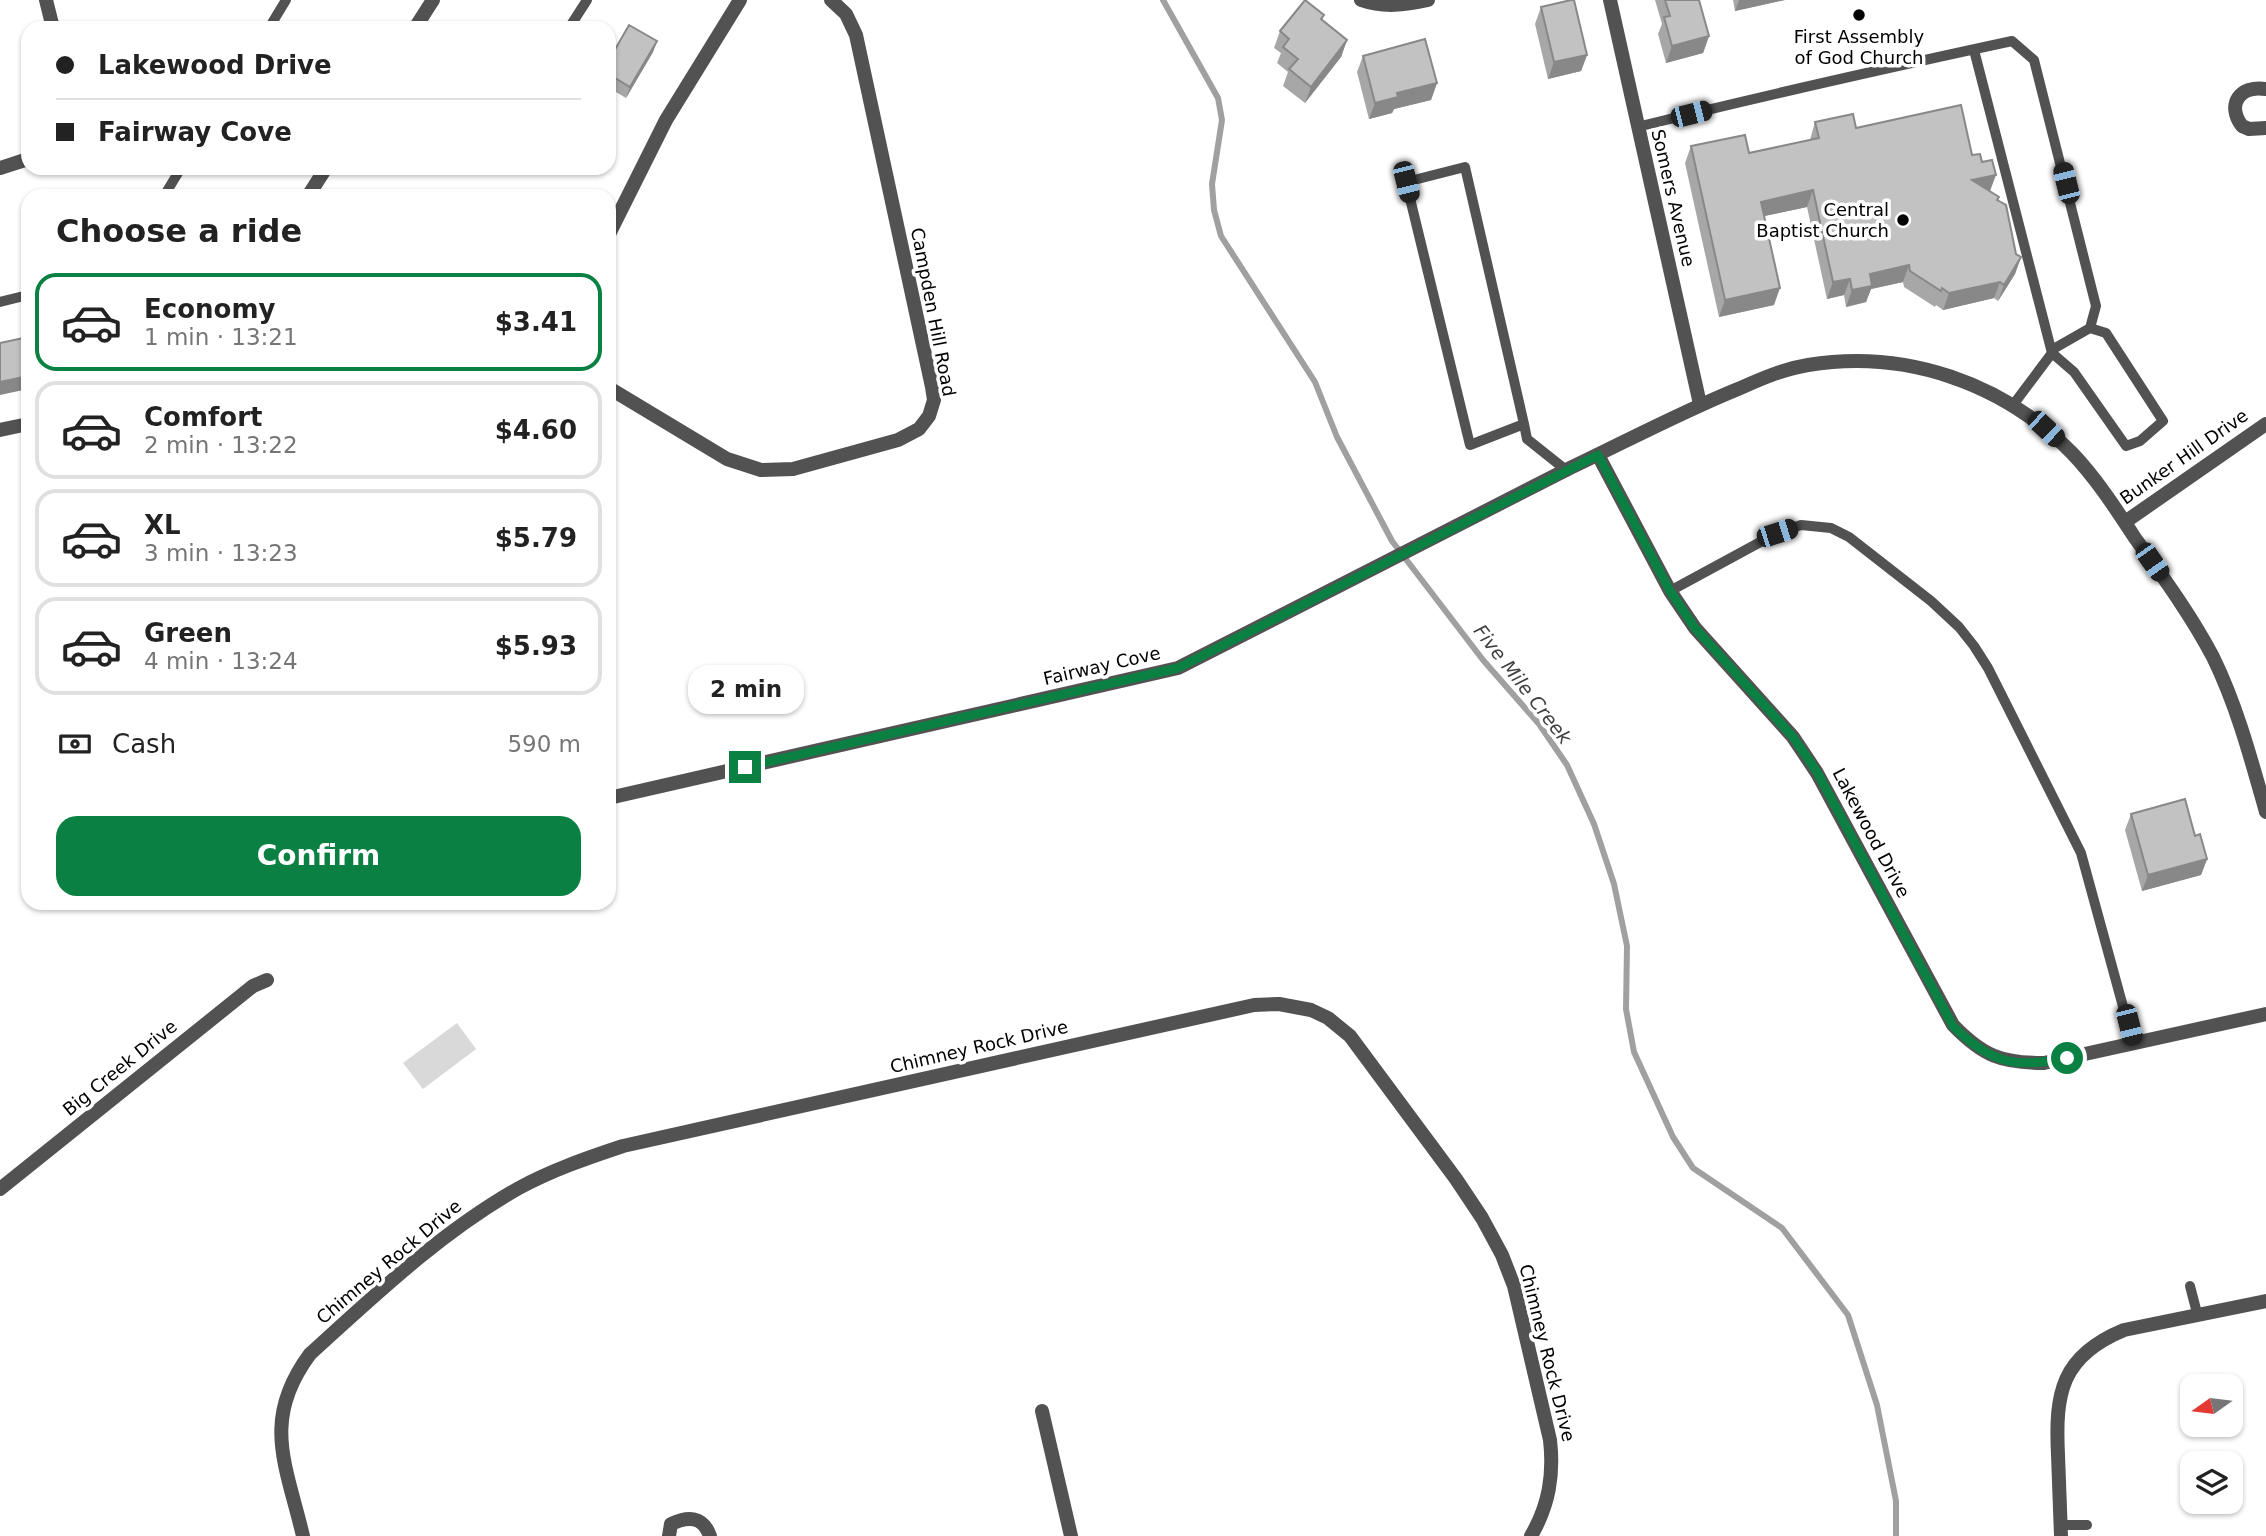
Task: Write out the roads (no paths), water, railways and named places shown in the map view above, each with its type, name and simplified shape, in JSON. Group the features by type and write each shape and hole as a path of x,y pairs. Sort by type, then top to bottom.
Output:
{"street":[{"path":"46,0 51,21"},
{"path":"420,21 433,0"},
{"path":"616,220 666,120 740,0"},
{"name":"Campden Hill Road","path":"616,392 727,459 761,470 793,468 898,440 919,429 929,416 934,400 932,387 856,35 846,14 831,0"},
{"path":"1361,0 1375,5 1393,6 1428,0"},
{"name":"Somers Avenue","path":"1611,0 1700,404"},
{"path":"2266,89 2248,89 2240,94 2235,112 2242,126 2249,129 2266,128"},
{"path":"0,168 21,161"},
{"path":"1598,455 1700,404 1783,370 1840,361 1892,363 1922,368 1976,386 2013,405 2046,429 2074,455 2125,522 2183,606 2215,662 2238,718 2266,812"},
{"name":"Bunker Hill Drive","path":"2125,522 2266,424"},
{"path":"0,430 21,426"},
{"name":"Fairway Cove","path":"616,796 1178,668 1598,455"},
{"name":"Lakewood Drive","path":"1598,455 1670,591 1714,651 1793,737 1817,772 1953,1026 1972,1045 2004,1060 2044,1063 2266,1014"},
{"name":"Big Creek Drive","path":"0,1189 253,986 267,981"},
{"name":"Chimney Rock Drive","path":"303,1536 280,1434 284,1399 294,1375 310,1354 436,1245 474,1215 520,1187 569,1164 623,1146 1241,1008 1279,1004 1297,1005 1320,1014 1356,1042 1456,1179 1502,1255 1514,1286 1550,1440 1552,1460 1548,1498 1531,1536"},
{"path":"2061,1531 2056,1417 2067,1376 2084,1353 2104,1338 2124,1330 2266,1301"},
{"path":"1042,1411 1071,1536"},
{"path":"669,1536 671,1524 689,1518 698,1519 706,1526 710,1536"}],"lane":[{"path":"273,21 286,0"},
{"path":"574,21 587,0"},
{"path":"1637,127 2012,41 2034,60 2096,306 2090,328 2055,348 2013,405"},
{"path":"1974,50 2052,353 2074,372 2126,446 2140,441 2164,421 2106,334 2090,328"},
{"path":"1524,424 1470,445 1406,182 1465,167 1524,424 1527,439 1566,470"},
{"path":"0,302 21,297"},
{"path":"1670,591 1777,533 1801,525 1814,525 1831,528 1849,537 1931,601 1959,627 1987,668 2081,853 2133,1043"},
{"path":"2190,1286 2197,1313"},
{"path":"2061,1531 2087,1525"}],"waterway":[{"name":"Five Mile Creek","path":"1163,0 1218,98 1222,120 1212,184 1214,210 1221,236 1315,382 1337,437 1392,541 1483,660 1539,724 1567,765 1594,824 1614,884 1627,946 1626,1009 1634,1052 1673,1137 1693,1168 1782,1228 1848,1315 1877,1405 1896,1501 1896,1536"}],"place":[{"name":"First Assembly of God Church","path":"1859,15"},
{"name":"Central Baptist Church","path":"1903,220"}]}
